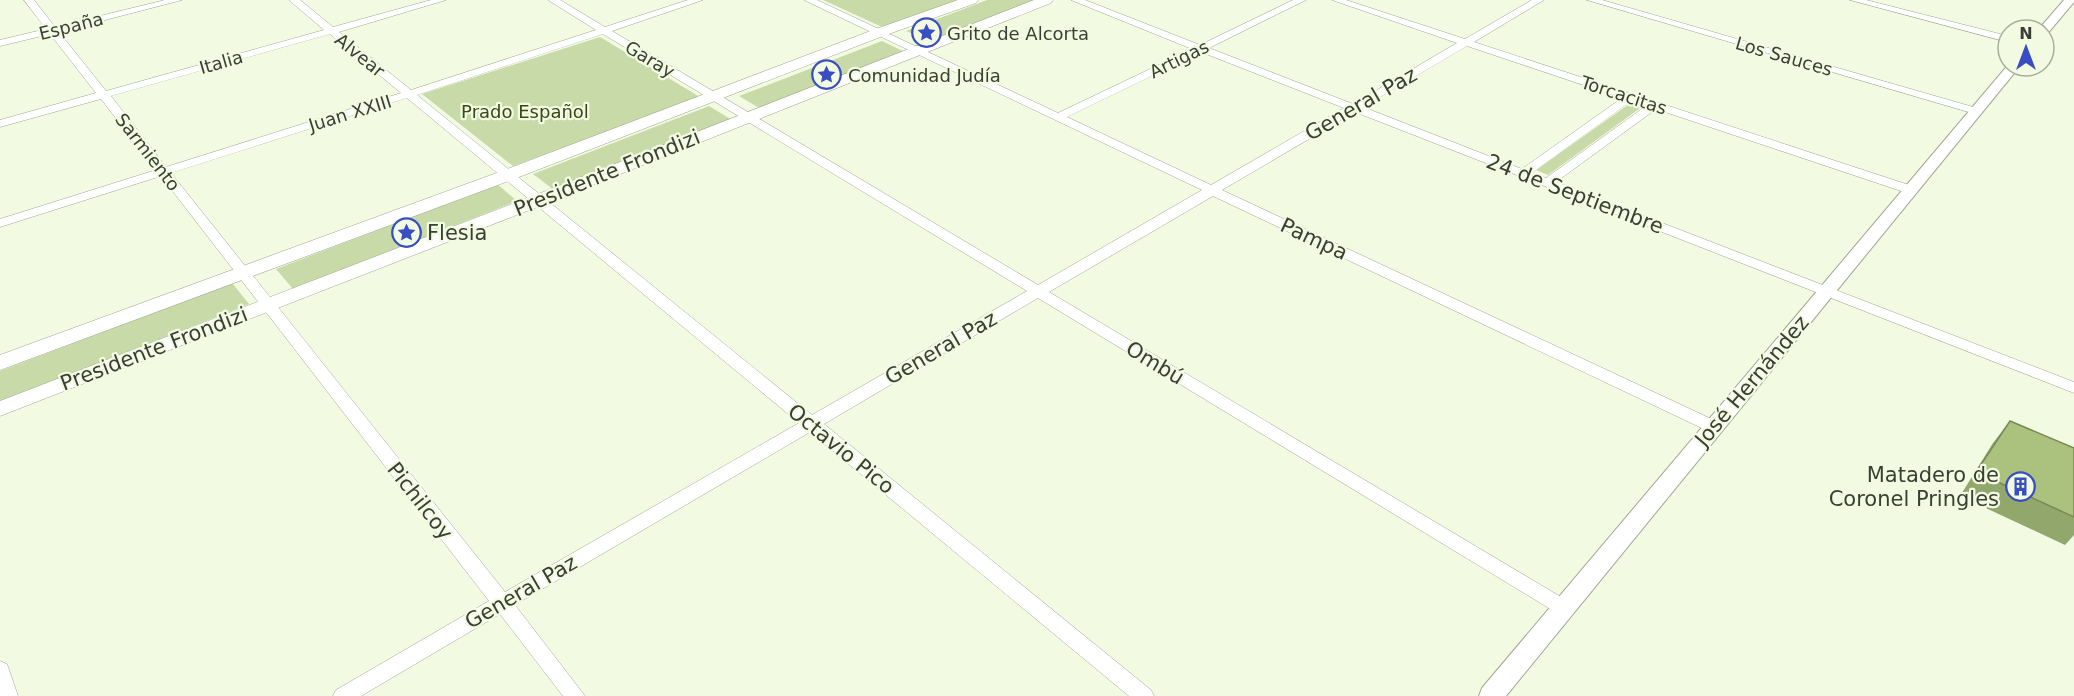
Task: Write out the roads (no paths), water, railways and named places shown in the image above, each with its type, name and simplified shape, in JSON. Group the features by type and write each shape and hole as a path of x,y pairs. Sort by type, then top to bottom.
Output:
{"main road":[{"name":"Presidente Frondizi","path":"0,363 971,0"},
{"name":"Presidente Frondizi","path":"0,409 539,201 1046,0"}],"street":[{"name":"Sarmiento","path":"29,0 266,305"},
{"name":"España","path":"0,43 177,0"},
{"name":"Alvear","path":"296,0 539,201"},
{"name":"Italia","path":"0,124 441,0"},
{"name":"Garay","path":"553,0 748,117"},
{"name":"Juan XXIII","path":"0,223 698,0"},
{"name":"Pampa","path":"809,0 1714,427"},
{"name":"24 de Septiembre","path":"1076,0 2074,388"},
{"name":"Artigas","path":"1058,118 1301,0"},
{"name":"Torcacitas","path":"1337,0 1911,190"},
{"name":"General Paz","path":"344,696 1539,0"},
{"name":"Los Sauces","path":"1592,0 1976,111"},
{"path":"1855,0 1996,36"},
{"path":"2054,18 2070,0"},
{"name":"José Hernández","path":"1491,696 2003,78"},
{"path":"1523,174 1630,97"},
{"path":"1547,183 1654,105"},
{"name":"Ombú","path":"748,117 1564,608"},
{"name":"Octavio Pico","path":"539,201 1144,696"},
{"name":"Pichilcoy","path":"266,305 575,696"},
{"path":"0,670 8,696"}],"place":[{"name":"Grito de Alcorta","path":"926,33"},
{"name":"Comunidad Judía","path":"827,75"},
{"name":"Flesia","path":"406,233"},
{"name":"Matadero de Coronel Pringles","path":"2020,487"}],"park label":[{"name":"Prado Español","path":"525,111"}]}
